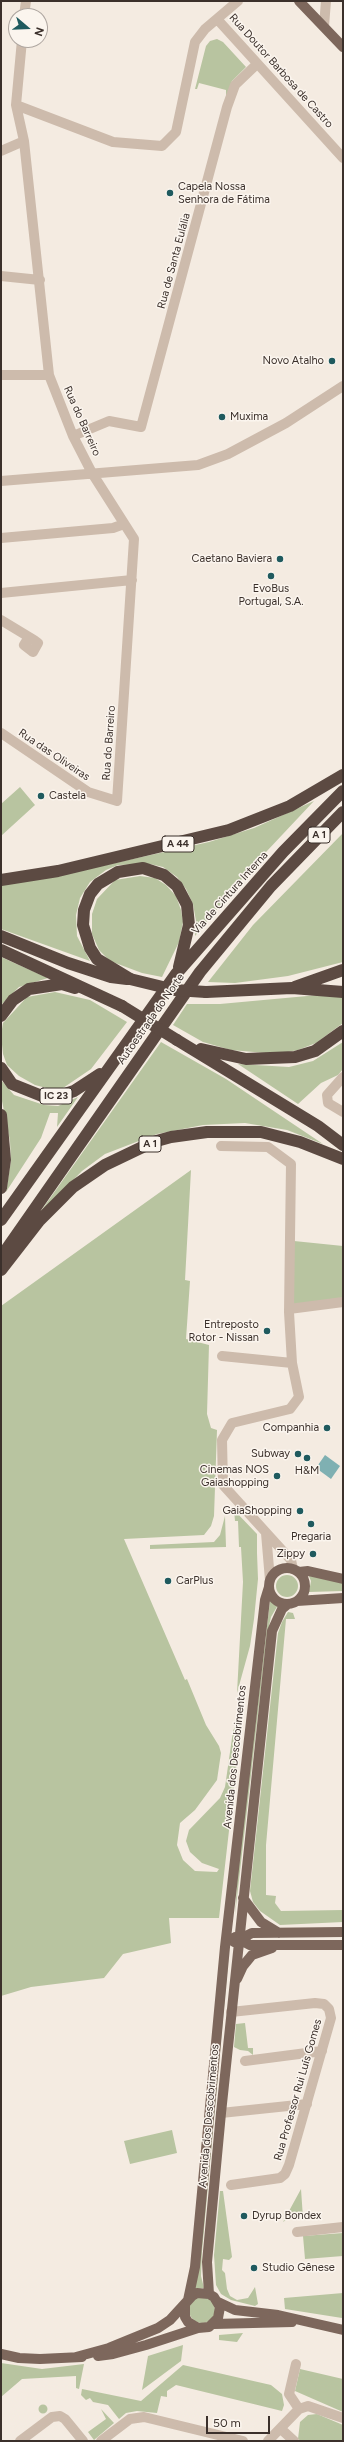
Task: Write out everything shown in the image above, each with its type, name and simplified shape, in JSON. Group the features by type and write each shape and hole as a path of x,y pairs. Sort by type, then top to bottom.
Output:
{"highway":[{"name":"A 44","path":"1,880 81,866 229,830 290,806 343,775"},
{"name":"Via de Cintura Interna","path":"111,1063 176,974 283,852 343,791"},
{"name":"Autoestrada do Norte","path":"1,1257 200,972 239,923 296,859 343,812"},
{"name":"A 1","path":"296,859 343,818"},
{"path":"130,979 97,959 90,948 83,925 84,910 90,894 98,884 108,876 131,869 143,868 164,875 177,886 187,905 189,925 188,937 176,974"},
{"path":"1,936 68,963 111,977 130,979 175,990 206,992 292,988 343,992"},
{"path":"1,950 96,992 122,1006 318,1126 343,1145"},
{"path":"292,988 343,970"},
{"path":"1,1016 13,1000 28,989 62,984 96,992"},
{"path":"182,1042 246,1059 271,1060 295,1057 315,1050 343,1031"},
{"name":"Autoestrada do Norte","path":"1,1220 42,1164 111,1063"},
{"name":"IC 23","path":"1,1068 12,1084 42,1096 56,1096 84,1085 111,1063"},
{"path":"1,1115 5,1160 1,1188"},
{"name":"A 1","path":"1,1270 39,1221 72,1187 105,1165 153,1142 207,1132 261,1132 300,1142 343,1159"}],"main road":[{"path":"299,1 343,47"},
{"path":"343,1579 308,1571 286,1568 276,1572 270,1584 275,1600 293,1602 343,1598"},
{"path":"293,1602 304,1592 305,1585 296,1570"},
{"name":"Avenida dos Descobrimentos","path":"186,2303 195,2268 225,1947 265,1600 270,1584"},
{"name":"Avenida dos Descobrimentos","path":"209,2294 206,2279 207,2262 221,2113 238,1939 272,1631 282,1609 293,1602"},
{"path":"243,1898 261,1922 279,1933"},
{"path":"227,1931 250,1945 343,1945"},
{"path":"225,1947 252,1933 343,1932"},
{"path":"233,1988 243,1966 252,1956 278,1946"},
{"path":"76,2357 108,2348 158,2328 197,2293 209,2294 218,2302 235,2310 343,2330"},
{"path":"214,2324 220,2313 218,2302"},
{"path":"186,2303 185,2317 188,2322 198,2328"},
{"path":"1,2354 26,2359 113,2354 198,2328 209,2327 214,2324 306,2322"}],"street":[{"path":"16,105 113,142 162,146 176,132 195,42 205,29 238,1"},
{"path":"324,26 326,1"},
{"name":"Rua Doutor Barbosa de Castro","path":"216,19 343,158"},
{"name":"Rua do Barreiro","path":"21,48 16,105 24,141 49,375 73,436 92,473 134,539 117,801"},
{"name":"Rua de Santa Eulália","path":"73,436 94,426 109,422 141,427 227,107 235,85 257,64"},
{"path":"1,151 24,141"},
{"path":"1,276 40,280"},
{"path":"1,375 49,375"},
{"path":"1,481 198,464 228,454 286,423 343,386"},
{"path":"1,538 113,528 124,524"},
{"path":"1,593 132,580"},
{"path":"1,620 30,638"},
{"name":"Rua das Oliveiras","path":"1,733 88,792 117,801"},
{"path":"343,1077 327,1095 328,1103 343,1112"},
{"path":"220,1146 268,1147 291,1164 289,1309 292,1364 299,1398 290,1409 232,1423 222,1440 223,1485 291,1560 296,1570"},
{"path":"289,1309 343,1302"},
{"path":"222,1356 292,1364"},
{"path":"266,1533 270,1584"},
{"name":"Rua Professor Rui Luís Gomes","path":"231,2012 315,2002 324,2004 329,2010 331,2018 290,2165 285,2174 280,2178 231,2185"},
{"path":"245,2061 322,2051"},
{"path":"221,2113 307,2104"},
{"path":"296,2232 343,2227"},
{"path":"296,2364 289,2394 299,2409"},
{"path":"268,2441 299,2409 308,2406 343,2418"},
{"path":"20,2441 52,2417 60,2416 65,2419 83,2441"},
{"path":"101,2441 130,2420 144,2417 243,2441"},
{"path":"281,2429 294,2441"}],"green space":[{"path":"217,39 223,42 246,67 232,81 226,97 226,90 199,83 197,89 195,89 206,46 210,41"},
{"path":"20,787 35,805 1,836 1,804"},
{"path":"314,801 251,868 195,936 196,921 193,904 186,889 177,877 163,867 150,864 118,865 106,870 90,882 80,898 76,915 77,936 90,961 1,929 1,884 52,877 209,842 254,828"},
{"path":"343,833 343,962 288,976 235,983 208,982 253,925"},
{"path":"140,876 155,878 166,885 176,896 181,910 183,922 179,942 162,977 142,973 110,961 99,950 92,934 92,914 97,899 115,880"},
{"path":"1,957 48,978 19,987 1,1005"},
{"path":"55,992 90,1000 127,1022 91,1069 63,1088 50,1089 35,1085 19,1076 7,1065 3,1054 1,1035 3,1023 27,997"},
{"path":"318,995 343,997 343,1023 316,1043 298,1050 277,1054 231,1050 203,1042 173,1025 187,1004 220,1004"},
{"path":"161,1042 226,1079 323,1144 287,1130 245,1123 203,1125 157,1134 105,1154 82,1171 36,1218"},
{"path":"343,1042 343,1069 338,1075 321,1083 298,1104 238,1064 289,1067 313,1061"},
{"path":"1,1080 14,1095 44,1105 58,1106 78,1097 57,1127 58,1113 50,1113 41,1138 6,1192 11,1161 10,1141 1,1096"},
{"path":"191,1170 185,1280 190,1281 186,1339 209,1345 207,1414 211,1428 217,1430 214,1516 211,1526 204,1535 124,1539 185,1680 187,1679 206,1725 219,1746 221,1753 217,1780 195,1810 180,1823 177,1845 183,1860 195,1871 217,1872 219,1869 202,1863 190,1852 186,1841 189,1830 220,1798 225,1787 233,1731 243,1708 219,1918 169,1918 171,1943 123,1954 104,1978 31,1987 1,1996 1,1306"},
{"path":"294,1241 343,1246 343,1300 293,1307"},
{"path":"234,1510 257,1534 258,1579 250,1646 237,1693 243,1582 238,1521 235,1521"},
{"path":"225,1516 226,1547 150,1549 150,1545 214,1542 220,1535"},
{"path":"308,1574 343,1583 343,1591 309,1592 311,1581"},
{"path":"283,1575 291,1575 298,1582 298,1590 291,1597 283,1597 276,1590 276,1582"},
{"path":"270,1601 278,1605 271,1617 267,1635 235,1915 238,1868"},
{"path":"288,1612 293,1613 295,1619 286,1619 266,1845 266,1895 276,1896 275,1903 281,1911 343,1910 343,1922 280,1925 260,1911 253,1902 250,1891 278,1633"},
{"path":"229,1952 202,2252 201,2276 204,2288 194,2289"},
{"path":"245,2023 248,2048 253,2048 253,2055 248,2051 240,2050 234,2047 236,2024"},
{"path":"172,2130 177,2153 130,2164 124,2141"},
{"path":"301,2189 303,2218 289,2218 283,2222"},
{"path":"220,2191 223,2191 232,2257 229,2260 223,2259 222,2270 225,2273 227,2289 230,2296 237,2300 248,2298 255,2287 258,2304 255,2306 231,2300 221,2294 216,2285 214,2255"},
{"path":"343,2233 343,2256 305,2259 303,2236"},
{"path":"343,2293 342,2318 285,2309 284,2298"},
{"path":"202,2297 211,2301 215,2310 211,2319 202,2323 193,2319 189,2310 193,2301"},
{"path":"243,2333 237,2342 219,2340 219,2335"},
{"path":"183,2345 181,2361 142,2390 148,2356"},
{"path":"1,2363 42,2369 84,2364 79,2389 76,2388 76,2376 22,2379 1,2397"},
{"path":"183,2365 271,2385 282,2394 284,2405 282,2411 176,2385 167,2391 167,2397 161,2396 157,2413 137,2411 126,2413 119,2419 108,2405 93,2402 90,2398 86,2400 81,2395 82,2389 141,2401"},
{"path":"300,2369 343,2379 343,2412 295,2391"},
{"path":"43,2404 48,2409 43,2414 38,2409"},
{"path":"101,2409 114,2423 94,2440 88,2432 106,2419"},
{"path":"317,2414 343,2425 343,2441 301,2441 298,2439 300,2422 308,2415"}],"water":[{"path":"325,1455 340,1466 331,1479 316,1468"}],"place":[{"name":"Capela Nossa Senhora de Fátima","path":"170,193"},
{"name":"Novo Atalho","path":"332,361"},
{"name":"Muxima","path":"222,417"},
{"name":"Caetano Baviera","path":"280,559"},
{"name":"EvoBus Portugal, S.A.","path":"271,576"},
{"name":"Castela","path":"41,796"},
{"name":"Entreposto Rotor - Nissan","path":"267,1331"},
{"name":"Companhia","path":"327,1428"},
{"name":"Subway","path":"298,1454"},
{"name":"H&M","path":"307,1458"},
{"name":"Cinemas NOS Gaiashopping","path":"277,1476"},
{"name":"GaiaShopping","path":"300,1511"},
{"name":"Pregaria","path":"311,1524"},
{"name":"Zippy","path":"313,1554"},
{"name":"CarPlus","path":"168,1581"},
{"name":"Dyrup Bondex","path":"244,2216"},
{"name":"Studio Gênese","path":"254,2268"}]}
